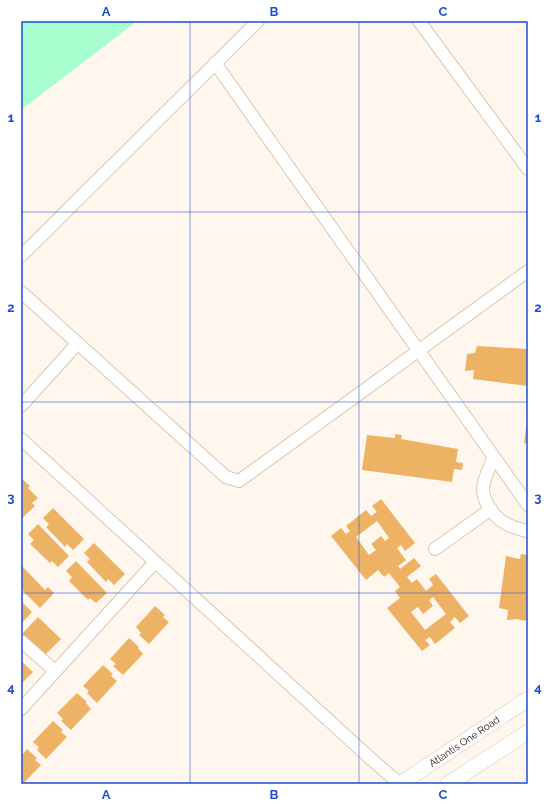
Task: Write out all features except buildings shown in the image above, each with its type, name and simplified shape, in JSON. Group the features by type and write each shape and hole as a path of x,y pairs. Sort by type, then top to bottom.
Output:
{"street":[{"path":"21,256 258,21"},
{"path":"419,21 528,169"},
{"path":"215,63 528,505"},
{"path":"21,292 226,477 239,481 528,271"},
{"path":"21,406 78,344"},
{"path":"22,443 155,562 371,760 400,784"},
{"path":"494,458 486,474 483,489 486,502 495,516 510,526 526,531 528,530"},
{"path":"435,549 491,510"},
{"path":"21,709 155,562"},
{"path":"21,641 55,671"},
{"name":"Atlantis One Road","path":"400,784 528,699"},
{"path":"448,784 528,732"}],"green space":[{"path":"21,21 137,21 21,110"}]}
